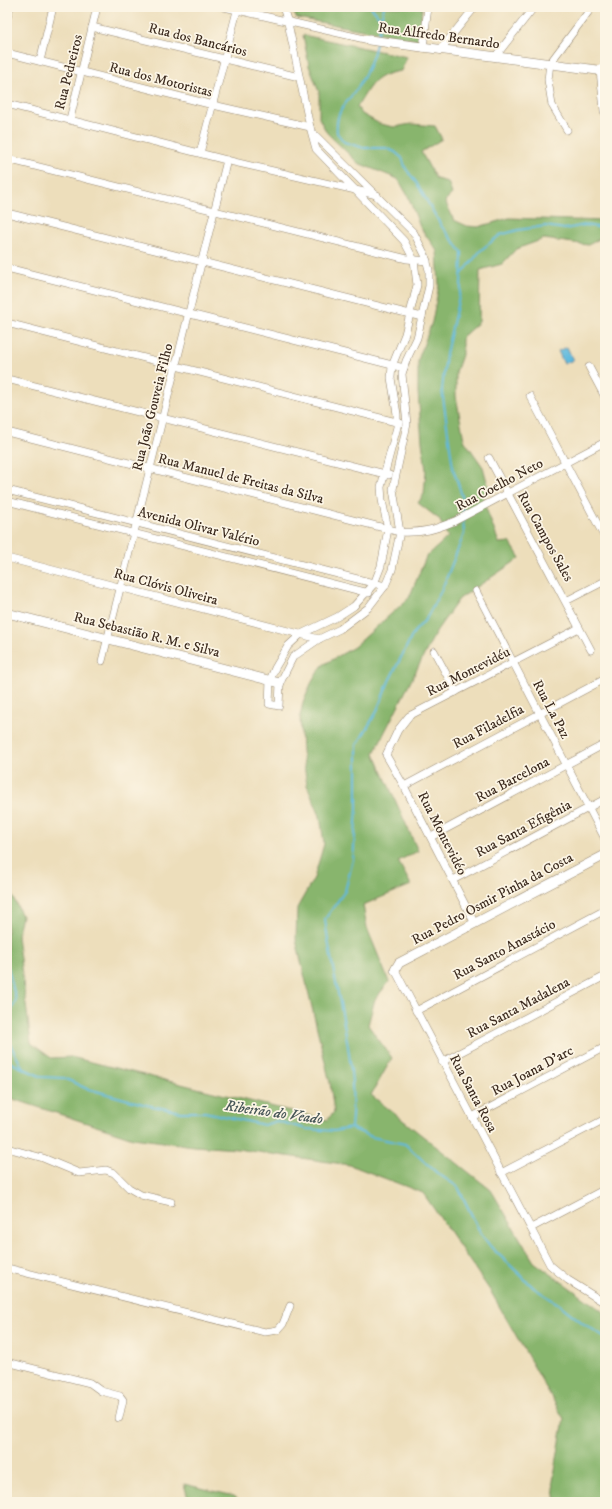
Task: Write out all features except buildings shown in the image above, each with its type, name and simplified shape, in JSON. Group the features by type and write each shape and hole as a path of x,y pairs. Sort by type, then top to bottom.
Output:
{"street":[{"path":"7,18 10,7"},
{"path":"40,61 54,7"},
{"name":"Rua Pedreiros","path":"70,119 97,7"},
{"name":"Rua Alfredo Bernardo","path":"224,7 238,9 288,23 381,42 603,68"},
{"path":"283,7 288,23 299,77 311,130 316,149 404,241 414,260 417,285 411,315 392,366 391,378 397,422 396,433 381,494 388,529 381,566 374,584 354,606 337,617 301,634 288,646 274,668 270,680 269,704 279,706 280,683 293,656 319,639 340,629 368,608 385,586 392,570 400,532 393,493 395,476 407,424 402,383 404,368 417,338 429,286 427,261 422,247 414,233 311,130"},
{"path":"423,48 428,7"},
{"path":"440,50 475,7"},
{"path":"494,56 534,7"},
{"path":"567,130 552,105 548,80 550,63 592,7"},
{"path":"200,153 238,9"},
{"name":"Rua dos Bancários","path":"92,27 299,77"},
{"name":"Rua dos Motoristas","path":"7,53 311,130"},
{"path":"603,68 604,111"},
{"path":"7,104 228,160 377,195"},
{"path":"7,159 414,260 427,261"},
{"name":"Rua João Gouveia Filho","path":"102,661 133,532 228,160"},
{"path":"7,213 422,318"},
{"path":"7,268 404,368"},
{"path":"7,323 407,424"},
{"path":"589,367 605,396"},
{"path":"7,379 395,476"},
{"path":"530,396 564,464 605,538"},
{"name":"Rua Manuel de Freitas da Silva","path":"7,432 400,532"},
{"name":"Rua Coelho Neto","path":"400,532 432,531 455,521 605,442"},
{"name":"Rua Campos Sales","path":"489,458 591,650"},
{"name":"Avenida Olivar Valério","path":"7,490 385,586"},
{"path":"7,501 133,532 378,596"},
{"name":"Rua Clóvis Oliveira","path":"7,558 319,639"},
{"path":"566,601 605,581"},
{"name":"Rua La Paz","path":"476,591 605,839"},
{"name":"Rua Sebastião R. M. e Silva","path":"7,613 280,683"},
{"name":"Rua Montevidéu","path":"386,755 398,730 409,716 579,628"},
{"path":"434,651 456,692"},
{"name":"Rua Filadelfia","path":"404,786 605,679"},
{"name":"Rua Barcelona","path":"431,837 605,744"},
{"name":"Rua Montevidéo","path":"386,755 431,837 475,924"},
{"name":"Rua Santa Efigênia","path":"453,880 605,799"},
{"name":"Rua Pedro Osmir Pinha da Costa","path":"395,970 399,963 605,855"},
{"name":"Rua Santo Anastácio","path":"416,1012 605,910"},
{"name":"Rua Santa Rosa","path":"395,970 550,1265 568,1280 605,1303"},
{"name":"Rua Santa Madalena","path":"442,1062 605,976"},
{"name":"Rua Joana D'arc","path":"472,1117 605,1047"},
{"path":"501,1173 605,1119"},
{"path":"7,1148 43,1158 78,1173 106,1170 114,1173 129,1188 142,1195 171,1202"},
{"path":"531,1228 605,1189"},
{"path":"7,1268 265,1332 278,1330 283,1324 290,1306"},
{"path":"7,1362 90,1384 101,1391 120,1396 123,1400 119,1418"}],"green space":[{"path":"292,7 422,7 420,36 417,40 297,18"},
{"path":"303,35 407,57 401,71 384,75 374,82 357,107 362,114 380,124 394,127 411,124 435,126 442,139 421,152 436,179 448,182 452,194 445,201 454,220 467,226 478,227 509,218 605,221 605,236 588,245 544,239 516,249 502,264 480,270 479,322 462,337 462,355 456,372 456,396 464,440 483,467 489,489 483,500 499,543 510,542 520,558 459,599 437,630 374,753 418,851 398,861 411,885 363,905 367,928 389,982 375,999 368,1025 392,1058 371,1095 491,1190 534,1262 605,1313 605,1502 556,1502 553,1481 564,1419 491,1292 423,1193 350,1165 237,1149 194,1146 133,1138 7,1097 7,877 10,891 22,916 17,936 31,1043 51,1058 71,1057 327,1120 334,1112 330,1083 296,940 297,908 314,878 324,844 320,816 307,785 302,751 300,716 303,703 313,679 323,665 354,647 409,598 426,557 448,537 439,519 418,503 424,494 426,470 418,392 418,360 432,322 439,285 437,251 420,227 408,196 398,179 358,163 327,133 319,118 319,92 309,66"},
{"path":"184,1484 234,1496 242,1502 189,1502"}],"water":[{"path":"567,347 573,360 564,364 558,351"}],"waterway":[{"path":"371,7 381,19 377,39"},
{"path":"381,19 384,7"},
{"path":"376,44 364,77 340,112 337,133 344,142 364,148 386,148 395,152 402,158 406,169 416,182 442,227 462,252 461,288 446,354 442,390 453,468 463,499 463,514"},
{"path":"462,274 481,250 500,235 518,230 545,226 565,229 585,225 602,228"},
{"path":"351,1128 353,1102 348,1049 325,919 345,891 353,860 357,809 357,745 376,713 389,681 414,632 426,619 442,589 464,534 463,518"},
{"path":"7,964 16,1000 8,1018 7,1035"},
{"path":"7,1038 22,1067"},
{"name":"Ribeirão do Veado","path":"7,1061 42,1077 64,1078 85,1088 147,1105 181,1112 205,1112 264,1125 277,1121 306,1129 334,1131 351,1128 372,1137 405,1144 437,1173 458,1187 481,1234 491,1247 534,1288 560,1305 584,1324 605,1337"}]}
